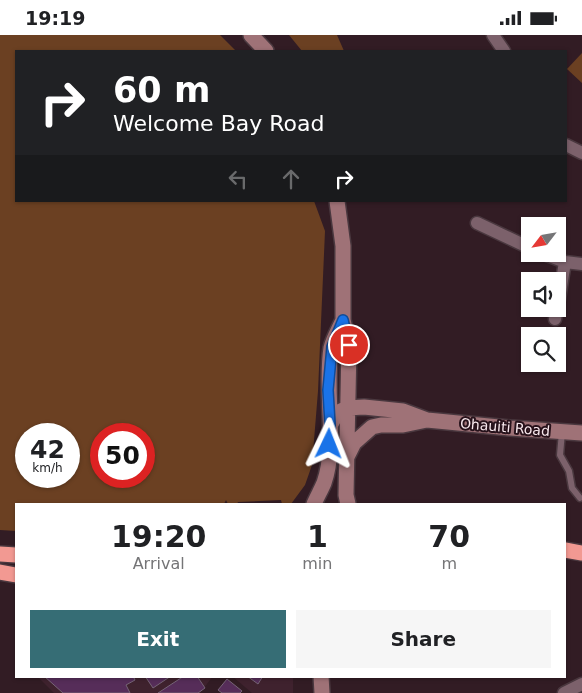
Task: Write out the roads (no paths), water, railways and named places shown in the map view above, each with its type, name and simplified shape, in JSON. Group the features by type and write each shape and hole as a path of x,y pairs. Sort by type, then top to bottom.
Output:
{"highway":[{"path":"566,550 582,553"},
{"path":"0,553 15,555"},
{"path":"0,572 15,575"}],"main road":[{"path":"252,35 265,50"},
{"path":"337,202 344,246 343,320 349,345 346,458 348,503"},
{"path":"314,503 324,482 328,458 330,424 328,390 332,347 343,320"},
{"name":"Ohauiti Road","path":"347,408 364,407 403,411 427,420 582,433"},
{"path":"330,424 337,413 347,408"},
{"name":"Ohauiti Road","path":"346,458 354,443 372,427 402,425 427,420"},
{"path":"321,678 322,693"}],"street":[{"path":"493,35 503,50"},
{"path":"567,146 582,153"},
{"path":"477,223 521,244"},
{"path":"566,262 582,264"},
{"path":"564,693 582,684"}],"lane":[{"path":"562,431 560,455 569,471 572,488 580,498"}]}
